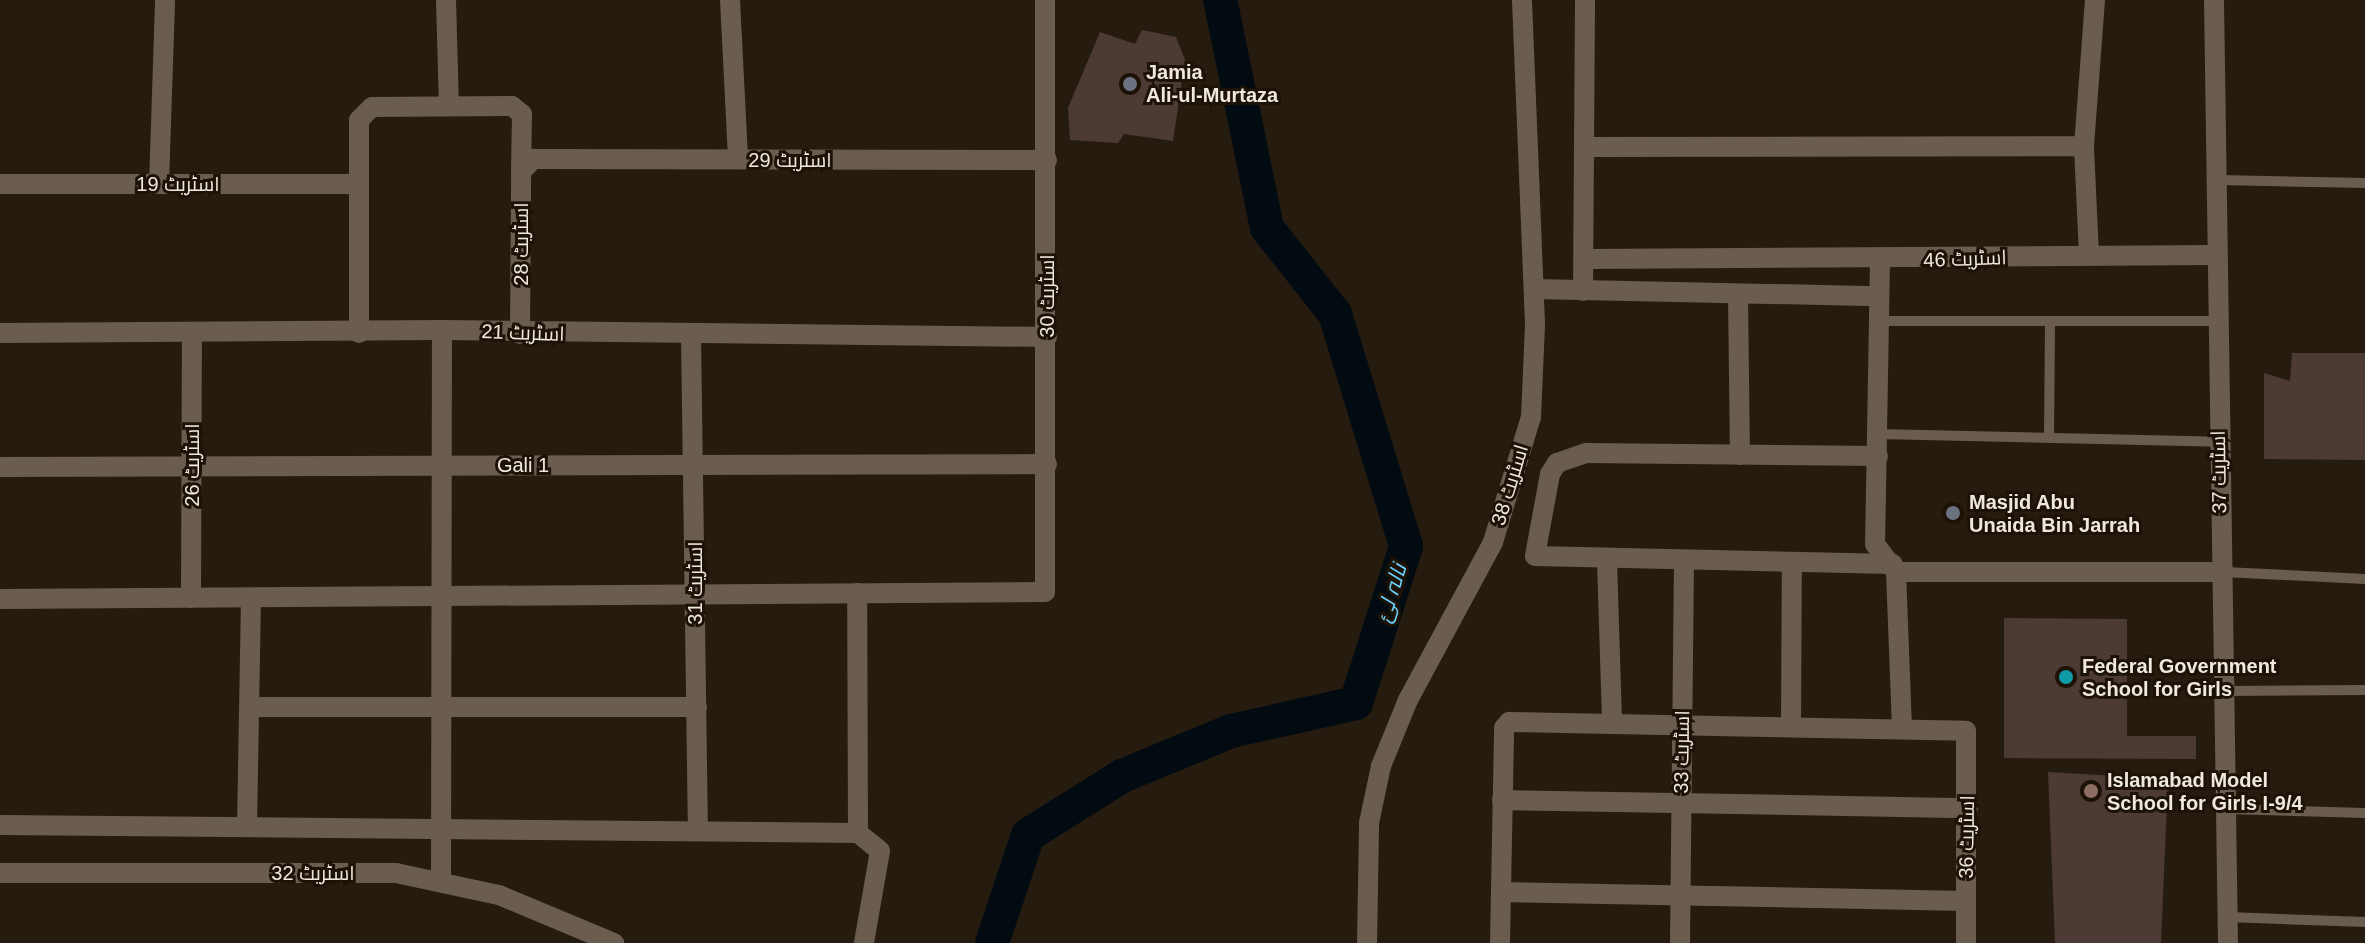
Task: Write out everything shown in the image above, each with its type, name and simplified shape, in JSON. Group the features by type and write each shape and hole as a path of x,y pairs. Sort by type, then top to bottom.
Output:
{"street":[{"path":"159,184 165,0"},
{"path":"359,333 356,184 359,120 372,107 449,106 446,0"},
{"path":"730,0 738,159"},
{"name":"اسٹریٹ 30","path":"857,593 1045,592 1045,0"},
{"name":"اسٹریٹ 38","path":"1367,943 1369,823 1381,766 1408,700 1493,542 1531,417 1534,289 1522,0"},
{"path":"1583,291 1586,259 1585,0"},
{"path":"2089,254 2084,146 2095,0"},
{"name":"اسٹریٹ 37","path":"2214,0 2219,180 2215,255 2224,572 2228,943"},
{"name":"اسٹریٹ 28","path":"449,106 512,106 522,114 527,166 520,334"},
{"path":"1585,147 2084,146"},
{"name":"اسٹریٹ 29","path":"527,166 738,159 1047,160"},
{"name":"اسٹریٹ 19","path":"0,184 356,184"},
{"name":"اسٹریٹ 46","path":"1586,259 1880,261 2089,254 2215,255"},
{"path":"1500,943 1506,724 1902,729 1894,568 1875,544 1880,261"},
{"path":"1534,289 1878,296"},
{"path":"1738,294 1740,455"},
{"path":"441,880 442,330"},
{"name":"اسٹریٹ 21","path":"0,333 359,333 442,330 520,334 1047,337"},
{"name":"اسٹریٹ 26","path":"191,598 192,333"},
{"name":"اسٹریٹ 31","path":"691,335 698,831"},
{"path":"1878,456 1586,453 1557,463 1540,506 1535,556 1607,561 1792,562 1894,568 2224,572"},
{"name":"Gali 1","path":"0,467 1047,464"},
{"name":"اسٹریٹ 33","path":"1680,943 1684,560"},
{"path":"1607,561 1612,724"},
{"path":"1791,727 1792,562"},
{"path":"0,599 857,593 858,833"},
{"path":"247,827 251,598"},
{"path":"251,707 697,707"},
{"name":"اسٹریٹ 36","path":"1902,729 1966,731 1966,943"},
{"path":"1502,800 1968,808"},
{"path":"0,825 858,833 880,851 864,943"},
{"name":"اسٹریٹ 32","path":"0,873 396,873 441,880 499,895 614,943"},
{"path":"1501,892 1966,901"}],"lane":[{"path":"2219,180 2365,183"},
{"path":"1878,321 2216,321"},
{"path":"2049,438 2050,321"},
{"path":"1878,434 2219,442"},
{"path":"2224,572 2365,579"},
{"path":"2225,691 2365,690"},
{"path":"2227,809 2365,813"},
{"path":"2227,917 2365,922"}],"building":[{"name":"Jamia Ali-ul-Murtaza","path":"1142,30 1176,37 1185,60 1173,141 1124,134 1118,143 1070,140 1068,108 1100,32 1135,44"},
{"path":"2292,353 2365,353 2365,460 2264,459 2264,373 2290,381"},
{"name":"Federal Government School for Girls","path":"2004,618 2127,619 2127,736 2196,736 2196,759 2004,758"},
{"path":"2048,772 2168,779 2161,943 2055,943"}],"waterway":[{"name":"نالہ لئ","path":"992,943 1028,835 1122,776 1231,731 1356,703 1406,546 1335,314 1267,228 1220,0"}],"place":[{"name":"Jamia Ali-ul-Murtaza","path":"1130,84"},
{"name":"Masjid Abu Unaida Bin Jarrah","path":"1953,513"},
{"name":"Federal Government School for Girls","path":"2066,677"},
{"name":"Islamabad Model School for Girls I-9/4","path":"2091,791"}]}
